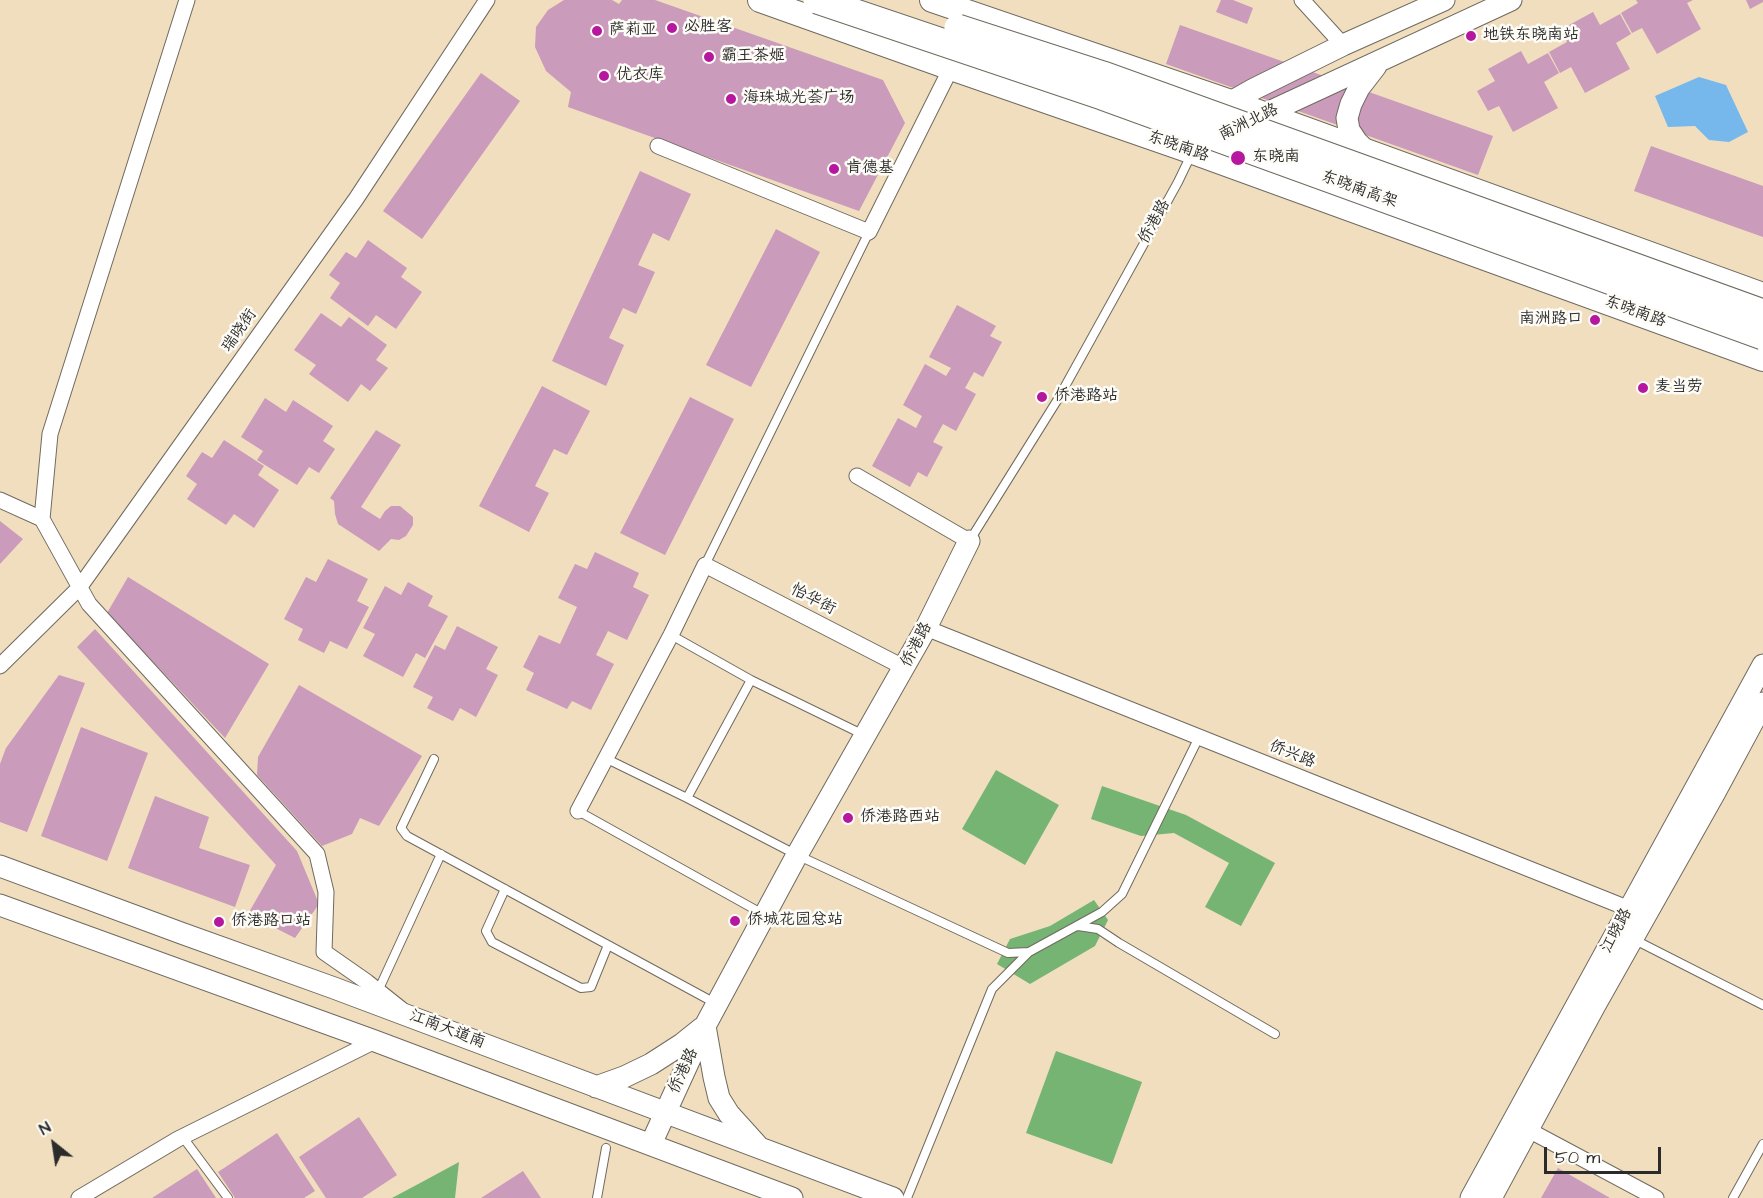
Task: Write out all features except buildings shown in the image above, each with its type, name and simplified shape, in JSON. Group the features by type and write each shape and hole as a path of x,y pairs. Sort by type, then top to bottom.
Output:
{"highway":[{"name":"东晓南高架","path":"817,0 1102,96 1763,336"},
{"name":"东晓南高架","path":"876,0 1103,75 1763,313"}],"main road":[{"name":"东晓南路","path":"760,0 1193,152 1763,359"},
{"path":"932,0 1265,114 1763,295"},
{"name":"南洲北路","path":"1193,152 1231,102 1343,45 1444,0"},
{"name":"南洲北路","path":"1193,152 1227,131 1329,86 1511,0"},
{"path":"1314,59 1329,86"},
{"path":"1365,150 1349,130 1347,118 1359,88 1378,63"},
{"path":"1374,217 1378,190 1391,167 1398,162"},
{"name":"侨港路","path":"651,1144 705,1026 797,855 905,668 969,541"},
{"name":"江晓路","path":"1472,1198 1521,1126 1637,912 1763,664"},
{"name":"江晓路","path":"1637,912 1714,794 1763,704"},
{"name":"江南大道南","path":"0,866 410,1016 893,1198"},
{"path":"0,905 375,1041 792,1198"},
{"path":"596,1087 651,1064 705,1026 719,1098 729,1114 760,1149"},
{"name":"江晓路","path":"1491,1198 1521,1126"}],"street":[{"path":"187,0 50,434 42,519 89,604 316,854 326,892 324,952 410,1016"},
{"name":"瑞晓街","path":"0,666 80,588 356,199 487,0"},
{"path":"1302,0 1343,45"},
{"path":"658,146 870,232 951,68"},
{"path":"857,476 969,541"},
{"path":"0,500 42,519"},
{"path":"578,810 671,635 705,565"},
{"name":"怡华街","path":"705,565 905,668"},
{"name":"侨兴路","path":"926,628 1637,912"},
{"path":"79,1198 182,1136 375,1041"},
{"path":"1521,1126 1656,1198"}],"lane":[{"name":"侨港路","path":"969,541 1058,399 1193,152"},
{"path":"705,565 870,232"},
{"path":"671,635 751,680 865,736"},
{"path":"687,798 751,680"},
{"path":"907,1198 992,988 1029,952 1102,912 1122,894 1199,737"},
{"path":"605,758 797,855 1008,952 1029,952"},
{"path":"434,759 401,828 407,836 717,1004"},
{"path":"578,810 765,915"},
{"path":"378,991 441,854"},
{"path":"505,889 486,931 492,942 581,988 591,987 609,945"},
{"path":"1078,926 1098,929 1275,1034"},
{"path":"1625,934 1763,1005"},
{"path":"182,1136 228,1198"},
{"path":"1733,1198 1763,1144"},
{"path":"597,1198 606,1148"}],"green space":[{"path":"996,770 1059,805 1025,865 962,829"},
{"path":"1102,786 1186,815 1275,863 1241,926 1205,907 1229,863 1174,833 1141,836 1091,819"},
{"path":"1094,900 1108,920 1095,946 1030,984 997,964 1010,939 1050,926"},
{"path":"1056,1051 1142,1082 1112,1164 1026,1133"},
{"path":"459,1162 455,1198 392,1198 422,1182"}],"water":[{"path":"1699,77 1726,85 1748,132 1729,142 1709,140 1695,126 1668,127 1655,96"}],"place":[{"name":"必胜客","path":"672,28"},
{"name":"萨莉亚","path":"597,31"},
{"name":"地铁东晓南站","path":"1471,36"},
{"name":"霸王茶姬","path":"709,57"},
{"name":"优衣库","path":"604,76"},
{"name":"海珠城光荟广场","path":"731,99"},
{"name":"东晓南","path":"1238,158"},
{"name":"肯德基","path":"834,169"},
{"name":"南洲路口","path":"1595,320"},
{"name":"麦当劳","path":"1643,388"},
{"name":"侨港路站","path":"1042,397"},
{"name":"侨港路西站","path":"848,818"},
{"name":"侨城花园总站","path":"735,921"},
{"name":"侨港路口站","path":"219,922"}]}
